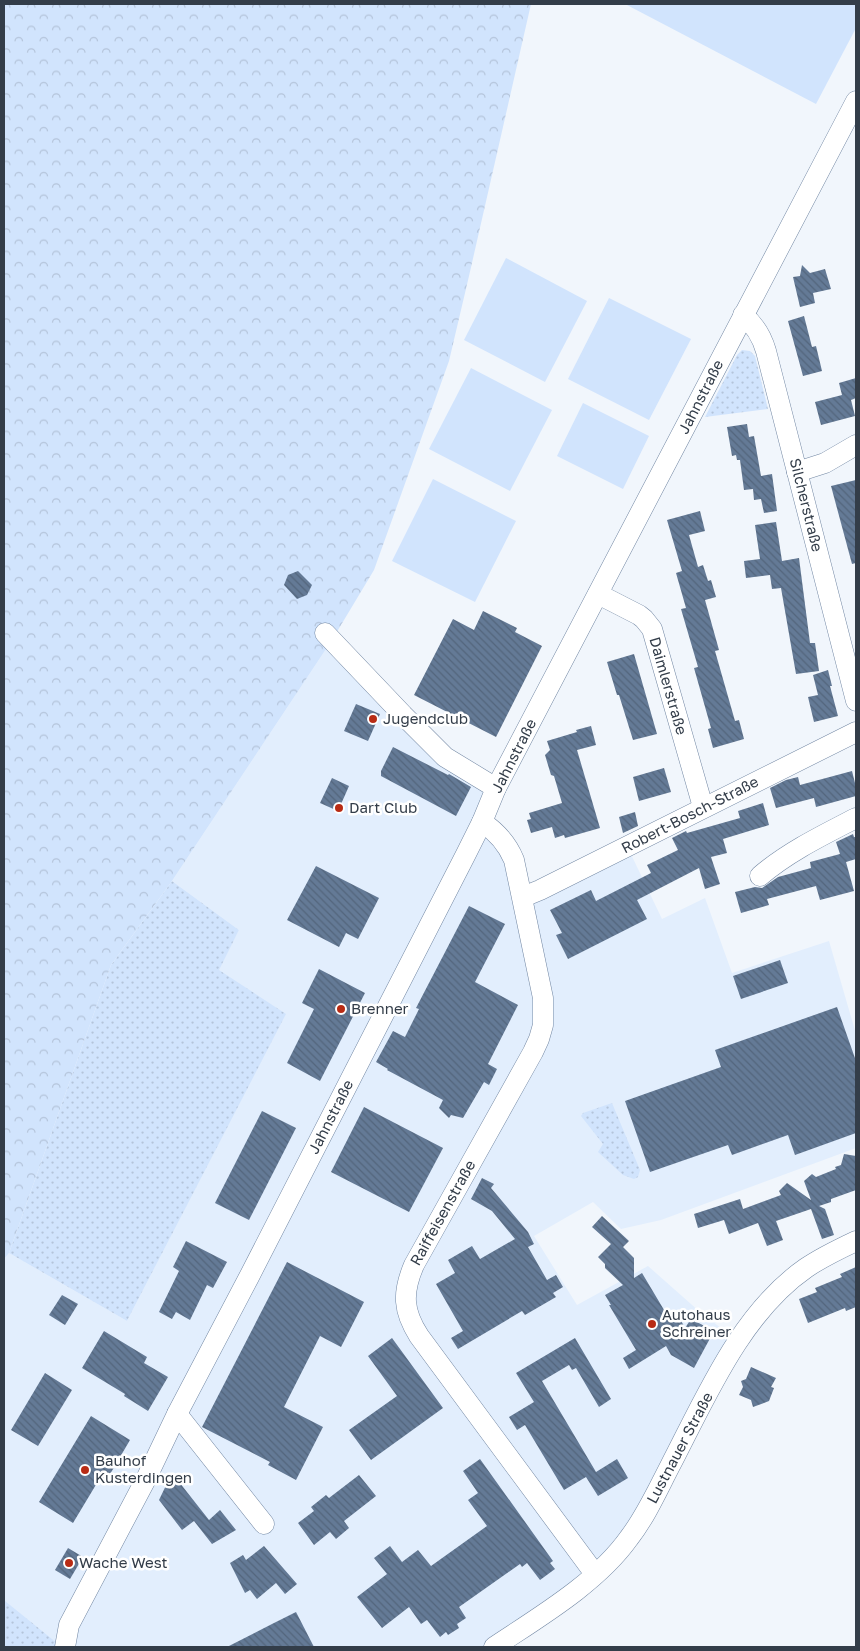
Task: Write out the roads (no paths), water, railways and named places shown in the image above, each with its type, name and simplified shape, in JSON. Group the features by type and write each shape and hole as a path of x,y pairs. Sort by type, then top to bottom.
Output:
{"street":[{"name":"Jahnstraße","path":"65,1647 69,1625 254,1269 482,822 496,788 856,101"},
{"name":"Silcherstraße","path":"743,315 755,327 763,342 856,701"},
{"path":"798,472 825,462 856,446"},
{"name":"Daimlerstraße","path":"598,594 639,615 652,630 703,807"},
{"path":"325,633 445,757 496,788"},
{"name":"Robert-Bosch-Straße","path":"523,897 856,732"},
{"path":"760,876 774,864 856,818"},
{"name":"Raiffeisenstraße","path":"482,822 502,838 510,848 517,870 543,998 543,1025 539,1039 414,1265 407,1282 405,1296 407,1310 411,1324 419,1336 595,1574"},
{"name":"Lustnauer Straße","path":"494,1647 555,1606 616,1556 644,1517 728,1358 760,1310 806,1267 856,1241"},
{"path":"177,1414 264,1524"}],"place":[{"name":"Jugendclub","path":"373,719"},
{"name":"Dart Club","path":"339,808"},
{"name":"Brenner","path":"341,1009"},
{"name":"Autohaus Schreiner","path":"652,1324"},
{"name":"Bauhof Kusterdingen","path":"85,1470"},
{"name":"Wache West","path":"69,1563"}]}
